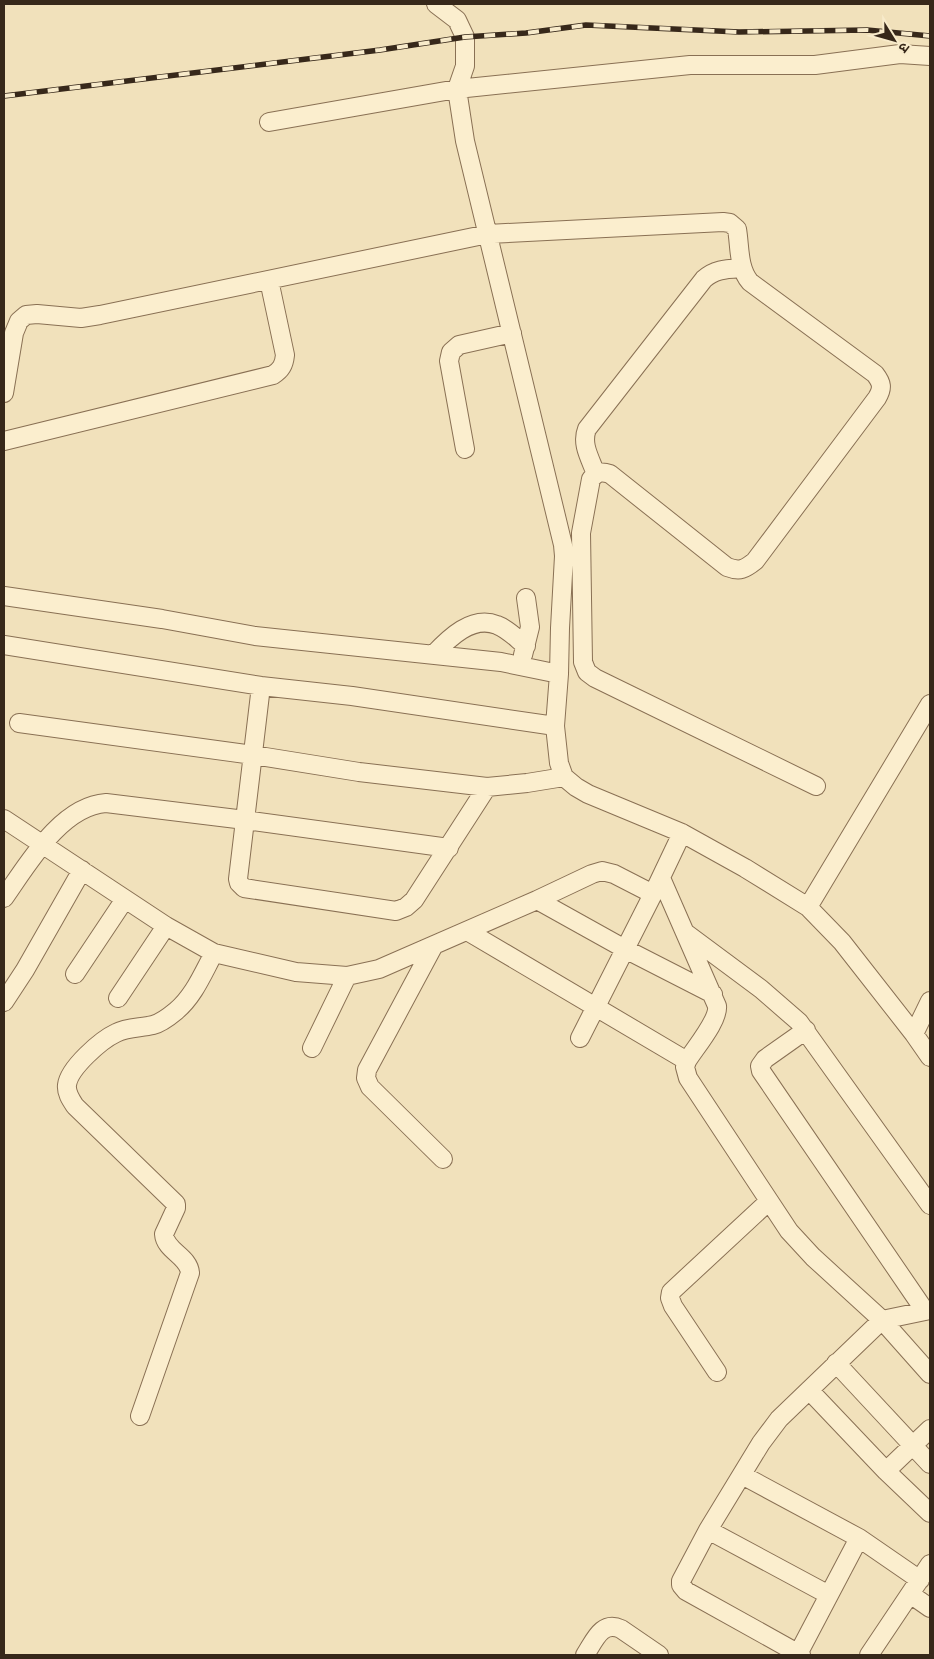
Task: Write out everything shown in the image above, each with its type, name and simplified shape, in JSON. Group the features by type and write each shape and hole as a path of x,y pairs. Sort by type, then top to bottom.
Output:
{"street":[{"path":"436,4 457,20 466,37 465,66 457,89 465,141 563,545 560,674 555,726 559,763 564,777 576,787 677,843 744,868 808,907 842,942 930,1057"},
{"path":"269,122 457,89 690,65 816,66 900,54 930,56"},
{"path":"4,393 14,332 19,321 26,315 37,314 81,318 488,234 730,223 736,229 745,277 875,374 881,382 882,390 878,398 755,560 745,569 737,570 728,567 610,474 602,472 596,474 591,479 581,532 583,662 587,672 595,678 816,786"},
{"path":"596,474 585,445 584,437 587,428 704,279 719,270 742,268"},
{"path":"4,441 273,375 280,371 285,355 269,280"},
{"path":"465,449 449,361 451,352 458,345 512,333"},
{"path":"4,596 162,619 255,636 433,654 521,665 560,674"},
{"path":"521,665 530,626 526,598"},
{"path":"433,654 459,631 484,622 504,628 526,646"},
{"path":"4,645 261,686 352,696 555,726"},
{"path":"261,686 238,879 244,888 396,911 406,907 414,900 487,787"},
{"path":"808,907 930,704"},
{"path":"19,723 253,755 359,772 487,787 564,777"},
{"path":"4,898 42,844 68,819 89,806 106,803 449,848"},
{"path":"4,819 124,899 214,954 296,972 347,976 379,969 602,871 614,874 653,894"},
{"path":"580,1038 677,843"},
{"path":"4,1002 20,978 82,870"},
{"path":"661,878 717,1006 716,1015 687,1061 685,1067 688,1078 800,1245 882,1320 930,1374"},
{"path":"76,974 124,899"},
{"path":"537,900 625,949 713,994"},
{"path":"118,998 166,926"},
{"path":"467,931 687,1061"},
{"path":"687,934 761,989 799,1022 930,1205"},
{"path":"434,945 371,1062 366,1078 370,1086 443,1159"},
{"path":"140,1416 190,1273 187,1263 164,1238 176,1204 75,1106 67,1092 67,1084 78,1064 115,1033 156,1024 175,1012 192,994 214,954"},
{"path":"312,1048 347,976"},
{"path":"914,1034 930,1001"},
{"path":"806,1030 765,1059 760,1066 761,1071 928,1310 882,1320 836,1363 770,1430 708,1530 680,1581 682,1588 686,1591 799,1654 860,1538"},
{"path":"717,1372 673,1306 670,1298 671,1292 769,1201"},
{"path":"836,1363 930,1464"},
{"path":"809,1390 930,1513"},
{"path":"886,1470 930,1429"},
{"path":"742,1475 860,1538 915,1587 930,1608"},
{"path":"708,1530 829,1595"},
{"path":"871,1655 930,1564"},
{"path":"585,1655 602,1630 609,1626 614,1626 658,1655"}],"railway":[{"path":"4,96 380,50 465,37 526,33 586,25 739,32 867,30 930,36"}]}
